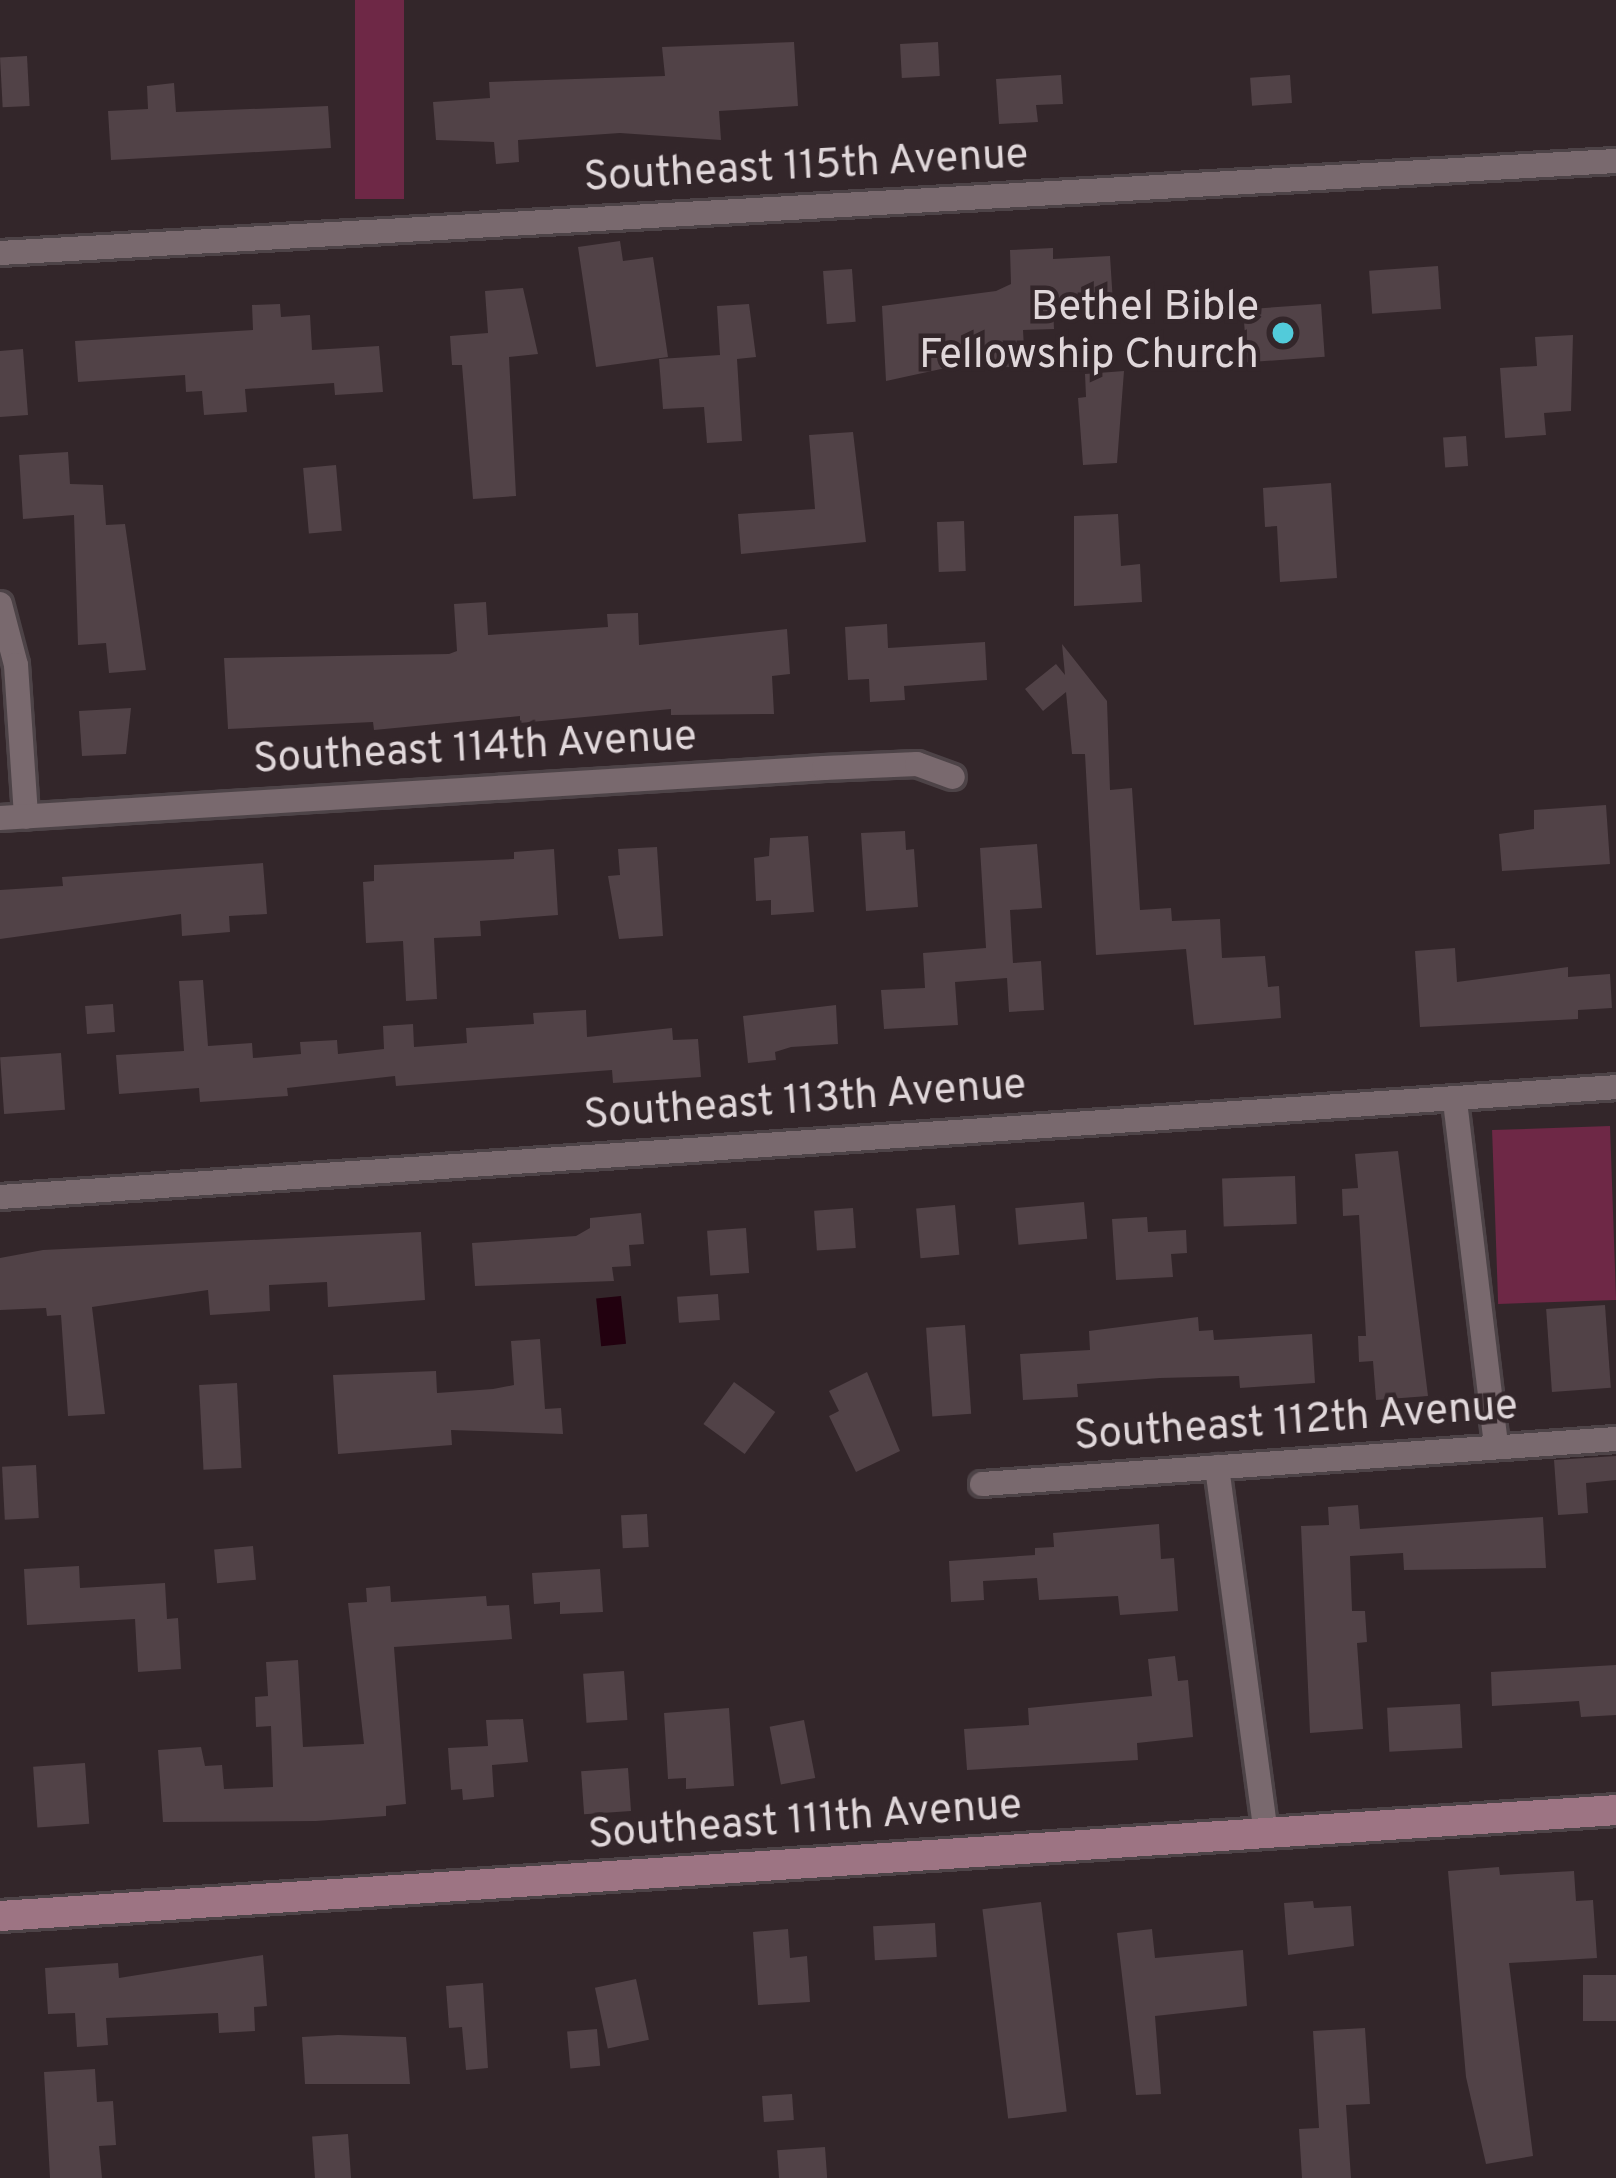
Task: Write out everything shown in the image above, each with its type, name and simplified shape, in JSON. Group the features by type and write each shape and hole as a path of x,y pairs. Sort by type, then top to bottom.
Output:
{"street":[{"name":"Southeast 115th Avenue","path":"0,253 1616,161"},
{"path":"0,604 16,665 26,817"},
{"name":"Southeast 114th Avenue","path":"0,818 824,768 917,764 953,776"},
{"name":"Southeast 113th Avenue","path":"0,1196 1616,1088"},
{"path":"1455,1100 1496,1448"},
{"name":"Southeast 112th Avenue","path":"982,1484 1616,1439"},
{"path":"1217,1467 1266,1833"},
{"name":"Southeast 111th Avenue","path":"0,1916 1616,1810"}],"shaded area":[{"path":"355,0 404,0 404,199 355,199"},
{"path":"1610,1126 1616,1300 1498,1304 1492,1130"},
{"path":"621,1296 626,1344 601,1346 596,1299"}],"building":[{"path":"794,42 798,106 719,111 721,140 620,133 518,140 519,162 496,164 494,142 436,140 433,102 490,98 489,82 665,76 662,47"},
{"path":"938,42 940,76 902,78 900,44"},
{"path":"27,56 30,106 3,107 0,57"},
{"path":"1061,75 1063,104 1036,105 1038,122 999,124 996,79"},
{"path":"1290,75 1292,103 1252,106 1250,78"},
{"path":"174,83 176,112 328,106 331,148 111,160 108,111 148,109 147,86"},
{"path":"620,241 623,261 653,257 668,357 596,367 578,247"},
{"path":"1053,248 1053,259 1110,256 1113,303 1053,306 1054,329 1023,330 1025,366 988,368 987,359 886,381 882,306 996,291 1011,284 1010,250"},
{"path":"1438,266 1441,309 1372,314 1369,271"},
{"path":"852,269 856,322 827,324 823,271"},
{"path":"523,288 538,354 509,357 516,496 473,499 462,365 452,365 450,336 488,333 485,291"},
{"path":"280,304 281,317 310,315 312,350 379,346 383,392 335,395 334,383 245,389 247,412 204,415 202,391 186,392 185,375 78,382 75,341 253,330 252,305"},
{"path":"749,304 756,357 737,359 742,441 707,443 704,407 663,409 659,359 720,355 717,306"},
{"name":"Bethel Bible Fellowship Church","path":"1321,304 1325,357 1247,362 1243,309"},
{"path":"1573,335 1571,411 1544,413 1546,435 1505,438 1500,368 1537,366 1535,337"},
{"path":"23,349 28,415 0,417 0,351"},
{"path":"1124,371 1117,463 1083,465 1078,398 1086,397 1085,374"},
{"path":"853,432 866,542 741,554 738,514 815,509 809,435"},
{"path":"1466,436 1468,466 1445,468 1443,438"},
{"path":"68,452 70,484 103,485 106,525 125,524 146,670 109,673 106,643 78,645 74,515 23,519 19,455"},
{"path":"336,465 342,531 309,534 303,468"},
{"path":"1331,483 1337,578 1280,582 1277,526 1265,527 1263,488"},
{"path":"1118,514 1121,566 1140,564 1142,602 1074,606 1074,516"},
{"path":"964,521 966,571 939,572 937,522"},
{"path":"486,602 488,635 608,627 607,614 638,613 639,645 787,629 790,674 772,676 774,714 671,715 671,709 520,723 520,716 374,730 373,722 228,729 224,658 449,654 457,651 454,604"},
{"path":"887,624 888,648 985,642 987,680 904,686 905,700 870,702 869,679 848,680 845,627"},
{"path":"1062,644 1107,701 1110,790 1132,788 1140,910 1171,908 1172,921 1220,919 1222,958 1265,956 1268,987 1279,986 1281,1018 1194,1025 1186,949 1096,955 1085,754 1072,754 1066,692 1043,711 1025,689 1056,664 1065,675"},
{"path":"131,708 126,754 82,756 79,711"},
{"path":"1606,805 1610,864 1502,871 1499,834 1534,829 1534,810"},
{"path":"905,831 906,850 914,849 918,907 866,911 861,833"},
{"path":"808,836 814,912 771,915 771,900 756,901 754,858 769,856 770,838"},
{"path":"1037,844 1042,908 1010,910 1013,963 1041,961 1044,1010 1009,1012 1007,978 955,982 958,1025 884,1029 881,990 925,988 923,953 986,948 980,848"},
{"path":"657,847 663,936 619,939 608,876 620,875 618,849"},
{"path":"554,849 558,915 480,921 481,936 434,938 437,999 406,1001 403,941 366,943 363,882 374,881 374,865 514,859 514,852"},
{"path":"263,863 267,914 229,916 230,932 182,936 181,914 0,939 0,890 63,886 62,877"},
{"path":"1455,948 1457,982 1568,967 1568,977 1610,974 1612,1008 1578,1010 1578,1019 1420,1027 1415,951"},
{"path":"203,980 208,1046 252,1043 253,1058 301,1054 300,1042 337,1040 338,1054 384,1049 383,1026 413,1024 414,1047 467,1043 466,1028 534,1024 533,1013 586,1010 587,1037 672,1028 673,1040 698,1039 701,1077 613,1083 612,1070 396,1086 395,1076 287,1088 288,1096 200,1102 199,1088 119,1094 116,1055 184,1051 179,981"},
{"path":"113,1004 115,1032 87,1034 85,1006"},
{"path":"836,1005 838,1044 791,1047 775,1052 776,1060 748,1063 743,1016"},
{"path":"61,1053 65,1110 4,1114 0,1057"},
{"path":"1398,1151 1428,1396 1376,1400 1373,1361 1359,1362 1358,1336 1366,1336 1359,1215 1343,1216 1342,1189 1358,1188 1355,1154"},
{"path":"1295,1176 1297,1224 1224,1227 1222,1179"},
{"path":"1084,1202 1087,1239 1018,1245 1015,1208"},
{"path":"955,1205 959,1255 921,1258 916,1208"},
{"path":"853,1208 856,1248 817,1251 814,1211"},
{"path":"641,1213 644,1244 629,1245 631,1266 612,1267 614,1281 475,1286 472,1243 576,1236 590,1228 590,1218"},
{"path":"1147,1217 1148,1232 1186,1230 1187,1253 1171,1254 1173,1277 1116,1280 1112,1219"},
{"path":"746,1228 749,1273 710,1276 707,1231"},
{"path":"421,1232 425,1300 328,1307 327,1282 269,1285 270,1311 210,1315 208,1290 92,1307 105,1414 68,1416 61,1315 47,1316 46,1308 0,1310 0,1258 43,1250"},
{"path":"718,1294 720,1320 679,1323 677,1297"},
{"path":"1605,1305 1611,1388 1552,1392 1546,1309"},
{"path":"1198,1317 1199,1331 1213,1330 1214,1340 1312,1334 1315,1383 1240,1388 1239,1376 1160,1378 1077,1384 1078,1397 1023,1400 1020,1354 1090,1350 1089,1331"},
{"path":"965,1325 971,1414 932,1417 926,1328"},
{"path":"540,1339 545,1409 561,1408 563,1434 451,1430 452,1445 338,1454 333,1375 436,1371 437,1393 493,1389 514,1385 511,1341"},
{"path":"867,1372 900,1451 856,1472 829,1416 839,1411 829,1391"},
{"path":"734,1382 775,1412 745,1454 703,1424"},
{"path":"237,1383 241,1468 204,1470 199,1385"},
{"path":"1616,1456 1616,1480 1586,1483 1588,1513 1558,1515 1554,1460"},
{"path":"36,1465 39,1518 5,1520 2,1467"},
{"path":"1358,1505 1360,1529 1543,1517 1546,1568 1404,1570 1403,1553 1350,1556 1352,1611 1365,1611 1367,1642 1357,1643 1363,1729 1310,1733 1301,1526 1329,1525 1328,1507"},
{"path":"647,1514 649,1547 623,1548 621,1515"},
{"path":"1159,1524 1161,1559 1174,1558 1178,1611 1120,1615 1118,1596 1039,1600 1037,1578 983,1581 984,1600 951,1602 949,1561 1035,1555 1035,1548 1054,1547 1053,1533"},
{"path":"253,1546 256,1580 217,1583 214,1549"},
{"path":"79,1566 80,1588 165,1583 167,1619 178,1618 181,1669 138,1672 135,1619 27,1625 24,1569"},
{"path":"600,1569 603,1612 560,1614 560,1602 534,1604 532,1573"},
{"path":"390,1586 391,1602 486,1596 487,1606 509,1605 512,1639 394,1647 406,1804 386,1806 386,1816 163,1822 158,1750 201,1747 205,1766 222,1765 224,1789 273,1787 271,1726 256,1727 255,1697 268,1696 266,1662 298,1660 303,1747 364,1744 348,1603 367,1602 366,1588"},
{"path":"1175,1656 1178,1681 1188,1680 1193,1737 1137,1743 1138,1760 967,1770 964,1729 1029,1725 1028,1708 1152,1696 1148,1659"},
{"path":"1616,1665 1616,1715 1581,1717 1579,1701 1492,1706 1491,1672"},
{"path":"624,1671 627,1720 587,1723 583,1674"},
{"path":"1460,1704 1462,1748 1389,1752 1387,1708"},
{"path":"729,1708 734,1786 686,1789 686,1778 668,1779 664,1713"},
{"path":"523,1719 528,1762 492,1765 494,1797 463,1800 462,1789 451,1790 448,1748 488,1746 486,1720"},
{"path":"804,1720 815,1778 781,1785 770,1727"},
{"path":"85,1763 89,1824 37,1827 33,1767"},
{"path":"628,1768 631,1811 584,1814 581,1771"},
{"path":"1499,1867 1500,1875 1574,1871 1576,1901 1593,1900 1597,1958 1509,1963 1533,2156 1486,2164 1466,2077 1448,1871"},
{"path":"1313,1901 1314,1908 1351,1906 1354,1946 1288,1955 1284,1903"},
{"path":"1041,1902 1067,2111 1008,2119 982,1909"},
{"path":"935,1923 937,1957 875,1960 873,1926"},
{"path":"788,1929 790,1958 807,1956 810,2002 758,2005 753,1932"},
{"path":"1152,1929 1155,1958 1243,1950 1247,2006 1155,2016 1161,2094 1136,2095 1117,1933"},
{"path":"263,1955 267,2006 254,2007 255,2031 219,2033 218,2013 106,2018 108,2045 77,2047 75,2013 48,2014 45,1968 118,1963 119,1978"},
{"path":"1583,1975 1616,1975 1616,2021 1583,2021"},
{"path":"636,1979 649,2040 608,2048 595,1988"},
{"path":"483,1983 488,2068 466,2070 462,2027 449,2028 446,1986"},
{"path":"1365,2028 1370,2104 1346,2105 1351,2178 1302,2178 1299,2129 1319,2128 1313,2031"},
{"path":"597,2029 600,2066 570,2068 567,2032"},
{"path":"302,2037 406,2037 410,2084 305,2084"},
{"path":"95,2069 97,2102 113,2101 116,2145 99,2146 102,2178 50,2178 44,2072"},
{"path":"792,2094 794,2120 764,2122 762,2096"},
{"path":"348,2134 351,2178 315,2178 312,2137"},
{"path":"825,2147 827,2178 779,2178 777,2150"}],"place":[{"name":"Bethel Bible Fellowship Church","path":"1283,333"}]}
